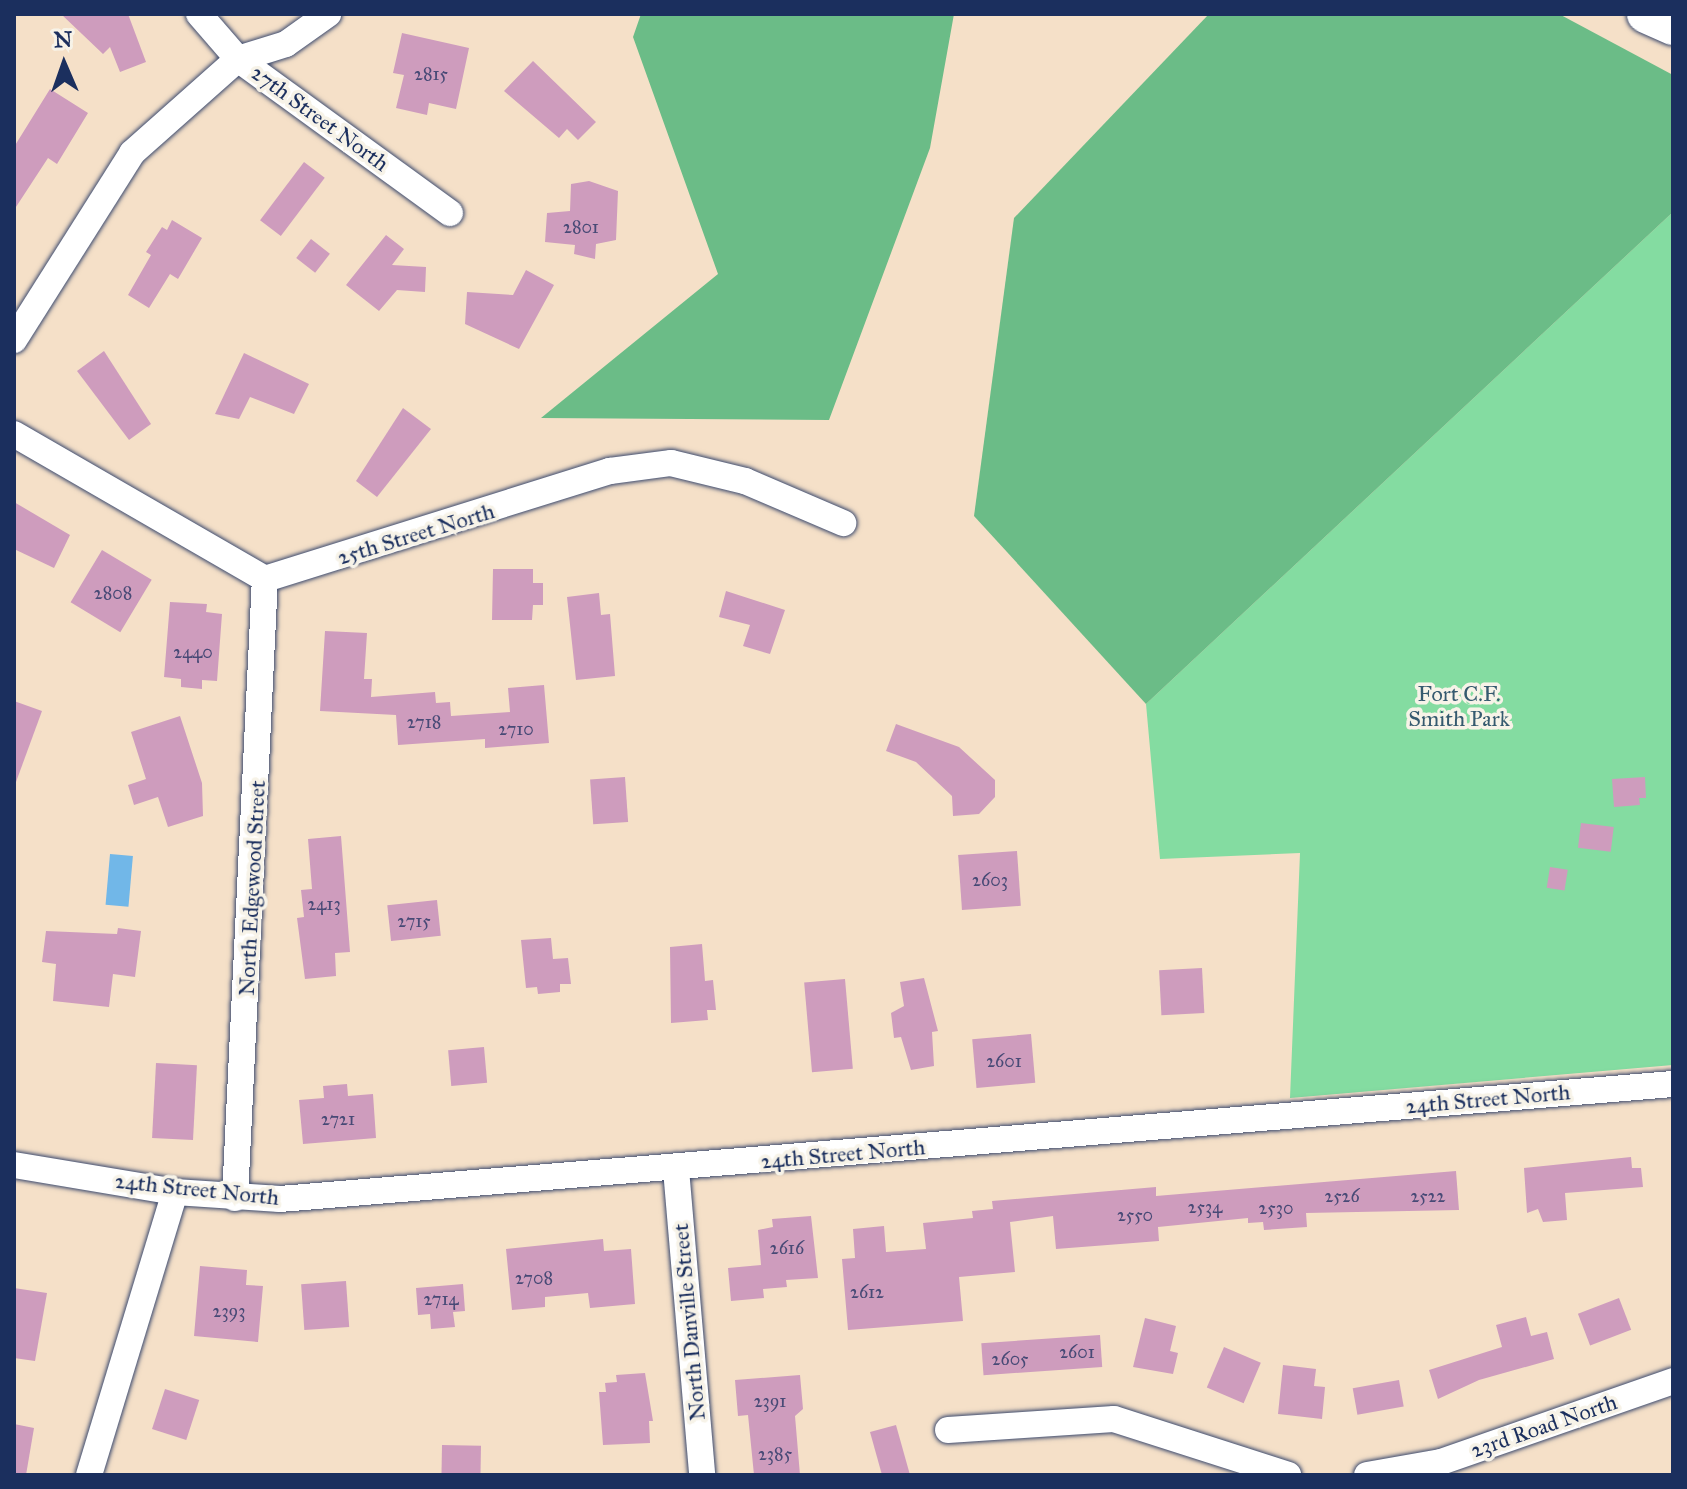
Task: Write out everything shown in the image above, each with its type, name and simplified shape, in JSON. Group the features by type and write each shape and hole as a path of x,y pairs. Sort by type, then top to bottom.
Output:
{"highway":[{"path":"1646,14 1673,26"}],"street":[{"name":"27th Street North","path":"199,14 238,59 450,213"},
{"path":"14,340 132,153 238,59 286,44 328,14"},
{"path":"14,434 265,579"},
{"name":"25th Street North","path":"265,579 610,471 671,463 745,481 843,523"},
{"name":"North Edgewood Street","path":"235,1198 265,579"},
{"name":"24th Street North","path":"14,1165 175,1192 280,1199 676,1169 1673,1084"},
{"name":"North Danville Street","path":"676,1169 702,1475"},
{"path":"89,1475 175,1192"},
{"name":"23rd Road North","path":"1367,1475 1441,1462 1673,1381"},
{"path":"948,1430 1114,1419 1288,1475"}],"green space":[{"path":"641,14 954,14 930,148 829,420 541,418 718,274 633,37"},
{"path":"1209,14 1559,14 1673,75 1673,212 1146,704 974,516 1014,218"},
{"name":"Fort C.F. Smith Park","path":"1673,212 1673,1065 1290,1098 1300,853 1160,859 1146,704"}],"water":[{"path":"110,854 133,856 128,907 106,905"}],"building":[{"path":"61,14 128,14 146,62 120,72 110,47 103,54"},
{"path":"402,33 469,48 456,109 429,103 427,115 396,108 404,75 393,73"},
{"path":"533,61 596,122 578,140 567,129 559,138 504,91"},
{"path":"50,89 88,113 57,164 48,158 14,210 14,147"},
{"path":"304,162 325,178 281,236 260,220"},
{"path":"589,181 618,191 616,240 596,244 595,259 574,254 575,245 545,242 547,213 570,211 571,184"},
{"path":"172,220 202,238 178,279 170,274 149,308 128,295 151,255 146,252 162,227 167,230"},
{"path":"386,235 404,249 392,265 426,267 425,292 397,290 379,311 346,285"},
{"path":"311,239 330,254 315,273 296,258"},
{"path":"526,270 554,285 519,349 465,324 467,292 513,295"},
{"path":"104,351 151,424 129,440 77,371"},
{"path":"244,353 309,384 294,414 250,397 239,419 215,414"},
{"path":"403,408 431,429 377,497 356,481"},
{"path":"14,502 70,535 54,568 14,549"},
{"path":"102,550 152,580 120,632 71,602"},
{"path":"493,569 533,569 533,583 543,583 543,605 533,605 532,620 492,620"},
{"path":"726,591 785,610 770,654 743,646 750,625 719,617"},
{"path":"599,593 601,615 610,614 615,676 576,680 567,597"},
{"path":"170,602 207,604 206,612 222,614 217,681 202,680 202,689 181,687 181,679 164,677"},
{"path":"325,631 367,633 364,679 372,679 371,697 435,692 436,703 450,702 451,716 510,712 508,688 544,685 549,743 485,748 485,739 398,745 396,715 320,711"},
{"path":"14,701 42,711 16,782 14,782"},
{"path":"180,716 202,783 203,816 168,827 158,797 134,805 128,785 146,779 131,732"},
{"path":"896,724 959,747 995,780 995,797 979,814 953,816 952,796 916,762 886,751"},
{"path":"625,777 628,822 593,824 590,779"},
{"path":"1645,777 1646,798 1639,798 1640,805 1614,807 1612,779"},
{"path":"1581,823 1614,827 1611,852 1578,848"},
{"path":"341,836 350,952 335,953 336,976 305,979 297,918 304,917 301,890 312,889 308,839"},
{"path":"1017,851 1021,906 962,910 958,855"},
{"path":"1550,867 1568,870 1564,891 1547,888"},
{"path":"437,900 441,936 391,941 387,905"},
{"path":"118,928 141,931 135,977 113,974 109,1007 53,1001 56,964 42,962 46,931 117,934"},
{"path":"551,938 553,959 568,958 571,984 560,984 560,992 538,994 537,987 526,988 521,940"},
{"path":"702,944 705,981 713,980 716,1010 707,1010 708,1020 671,1023 670,947"},
{"path":"1202,968 1204,1013 1161,1015 1159,970"},
{"path":"924,978 938,1031 932,1032 934,1066 911,1070 901,1037 894,1038 891,1013 904,1006 900,982"},
{"path":"845,979 853,1069 812,1072 804,983"},
{"path":"1031,1034 1035,1083 976,1088 972,1039"},
{"path":"484,1047 487,1083 451,1086 448,1050"},
{"path":"156,1063 197,1065 193,1140 152,1138"},
{"path":"347,1084 348,1096 373,1094 376,1138 303,1144 299,1100 324,1098 323,1086"},
{"path":"1631,1157 1632,1168 1641,1168 1643,1187 1565,1193 1567,1220 1543,1222 1538,1209 1527,1213 1524,1168"},
{"path":"1456,1171 1459,1210 1306,1213 1307,1227 1264,1230 1263,1222 1248,1223 1248,1218 1158,1227 1159,1241 1056,1249 1053,1216 1010,1222 1015,1272 959,1277 963,1321 848,1330 842,1259 855,1258 853,1229 884,1226 886,1252 926,1249 923,1223 973,1218 972,1211 993,1209 992,1201 1156,1187 1156,1196"},
{"path":"811,1216 818,1278 786,1280 787,1287 763,1289 764,1298 731,1301 728,1268 761,1265 758,1230 773,1227 772,1219"},
{"path":"603,1239 604,1251 631,1249 635,1304 590,1308 588,1293 545,1297 545,1307 512,1310 506,1249"},
{"path":"200,1266 247,1270 246,1285 263,1286 258,1342 194,1336"},
{"path":"346,1281 349,1327 304,1330 301,1284"},
{"path":"463,1284 465,1311 453,1312 455,1327 431,1329 430,1314 418,1315 416,1288"},
{"path":"14,1288 47,1293 35,1361 14,1358"},
{"path":"1619,1298 1631,1330 1590,1346 1578,1314"},
{"path":"1526,1317 1531,1336 1547,1332 1554,1359 1479,1380 1438,1399 1429,1370 1502,1347 1496,1325"},
{"path":"1145,1318 1176,1326 1170,1351 1178,1353 1173,1374 1133,1367"},
{"path":"1100,1335 1102,1367 984,1375 981,1343"},
{"path":"1224,1347 1261,1363 1244,1403 1207,1388"},
{"path":"1283,1365 1316,1369 1314,1386 1325,1387 1322,1419 1278,1414"},
{"path":"645,1373 653,1421 649,1421 650,1443 603,1445 599,1392 606,1392 605,1383 617,1382 616,1375"},
{"path":"800,1375 803,1409 795,1416 800,1475 754,1475 748,1415 738,1416 735,1380"},
{"path":"1399,1380 1404,1407 1357,1415 1353,1388"},
{"path":"165,1389 199,1400 186,1440 152,1429"},
{"path":"14,1424 34,1428 26,1475 14,1475"},
{"path":"896,1425 910,1475 882,1475 870,1432"},
{"path":"442,1445 481,1446 480,1475 441,1475"}]}
